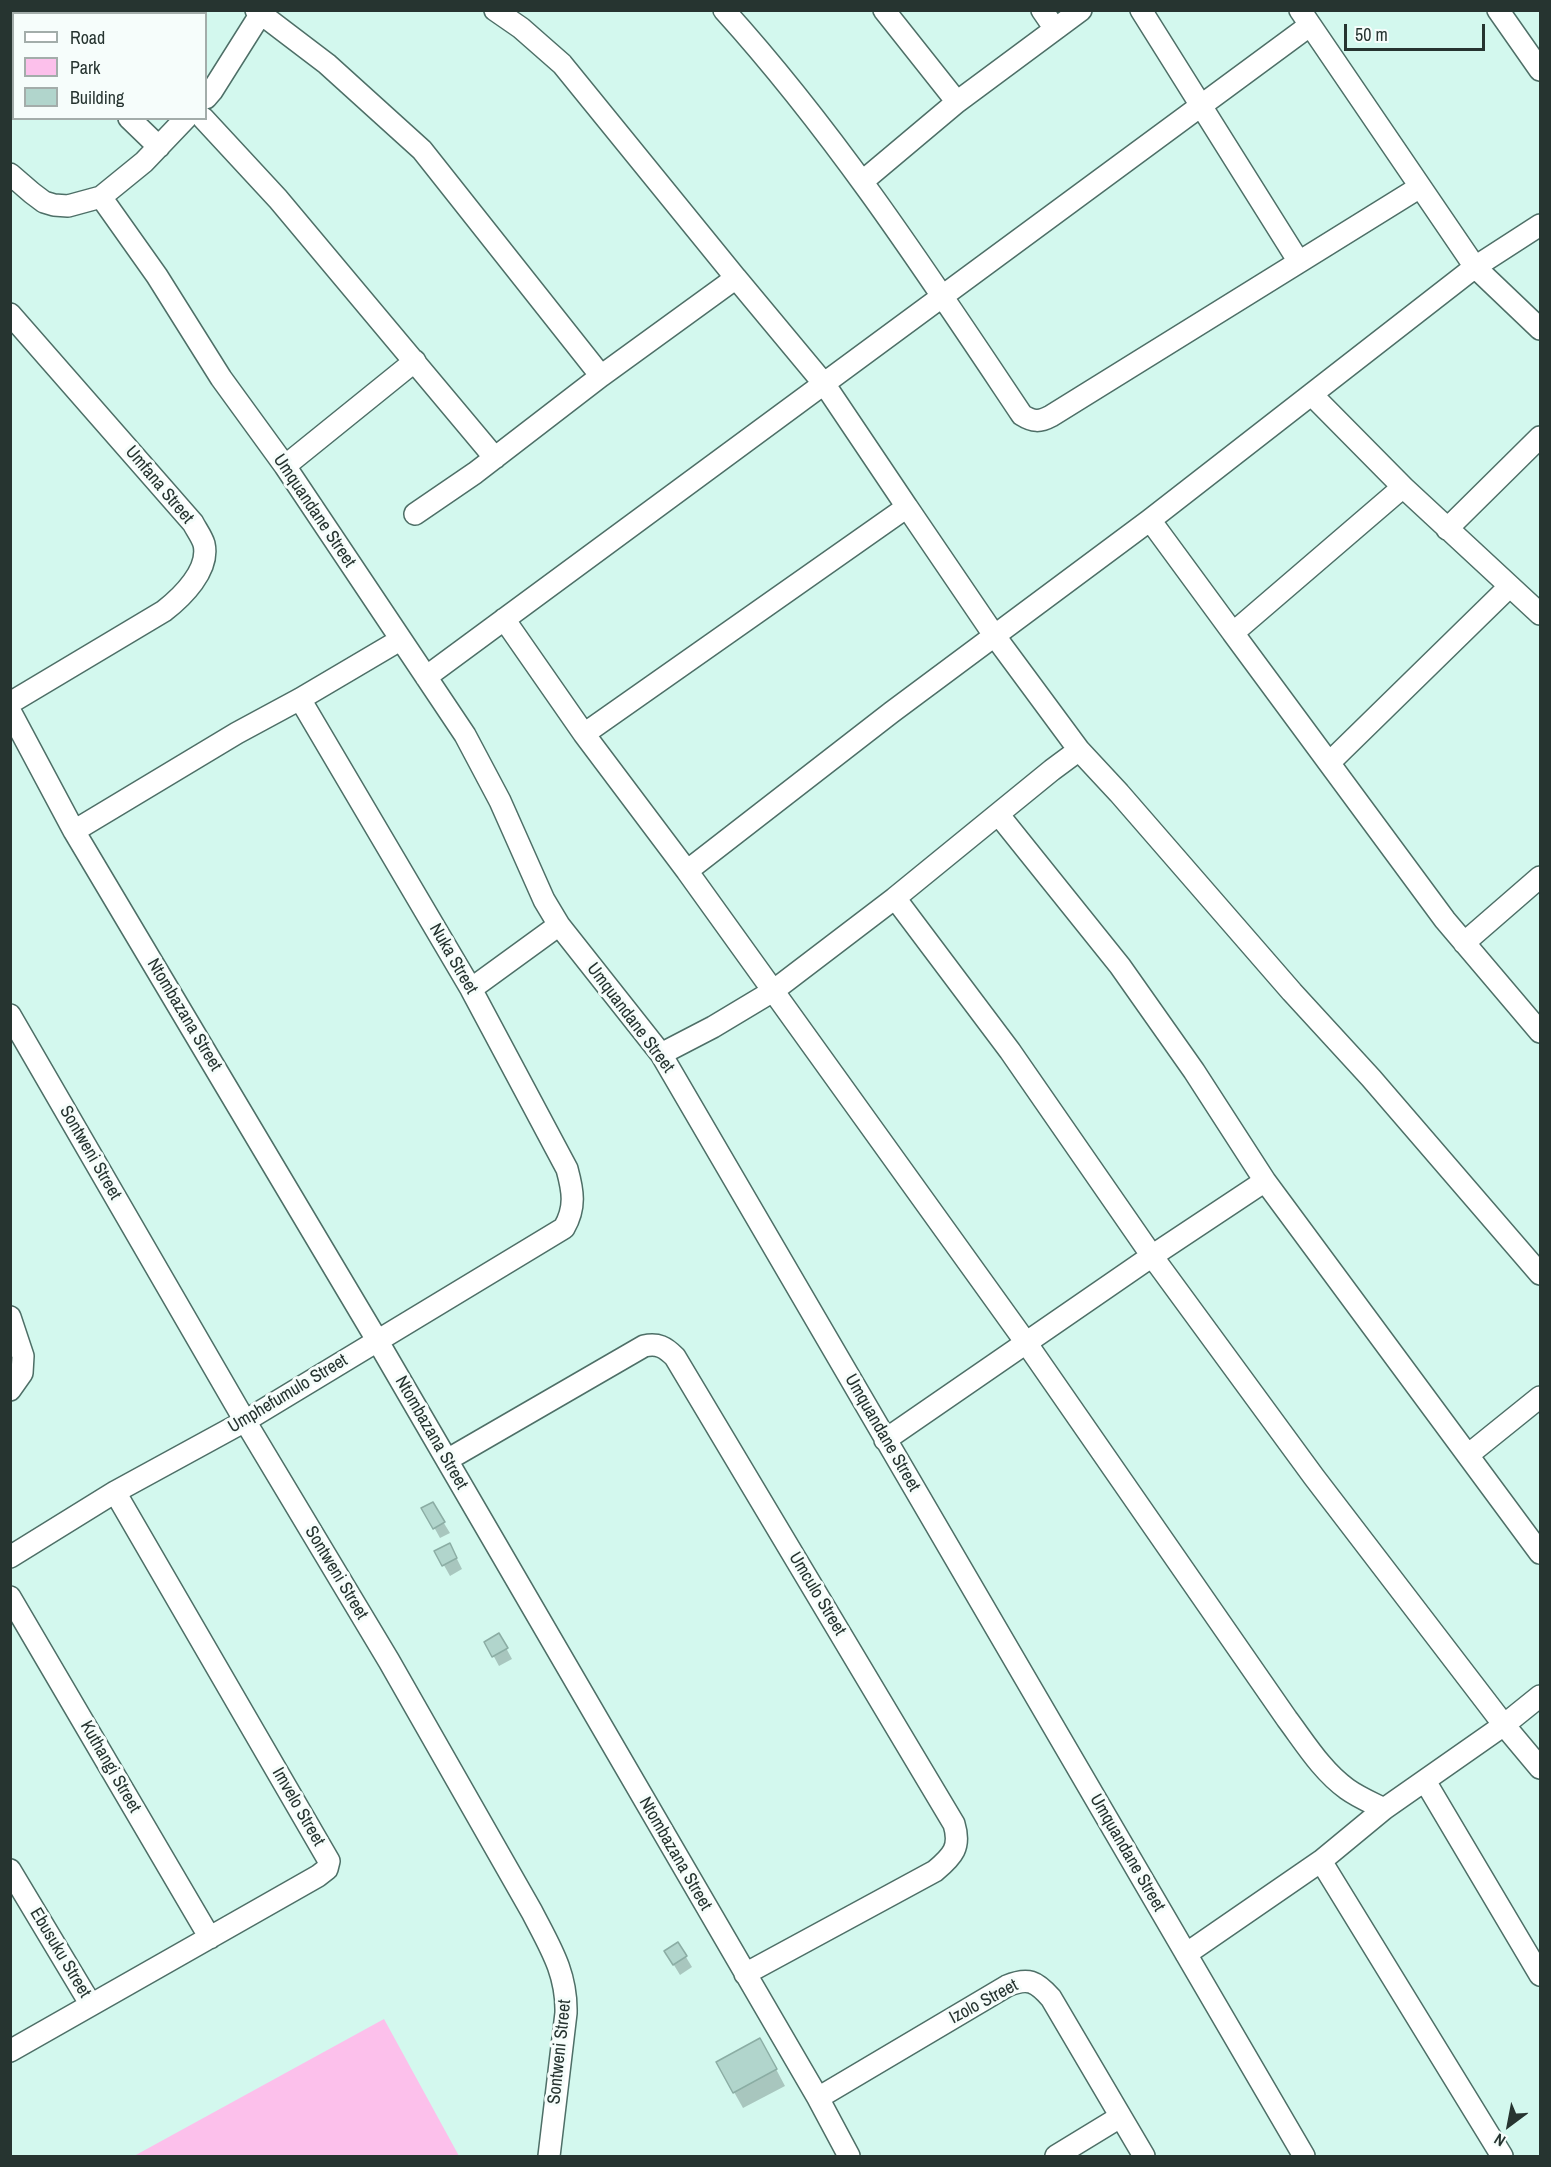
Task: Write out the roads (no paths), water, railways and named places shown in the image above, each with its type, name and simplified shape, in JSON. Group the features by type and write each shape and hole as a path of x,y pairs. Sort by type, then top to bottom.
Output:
{"street":[{"path":"495,10 521,28 562,64 825,385 994,635 1079,750 1292,992 1371,1078 1540,1274"},
{"path":"724,10 755,45 863,181 1022,415 1031,421 1042,421 1420,187"},
{"path":"884,10 957,102"},
{"path":"1042,10 1055,29"},
{"path":"863,181 957,102 1082,10"},
{"path":"1141,10 1299,262"},
{"path":"1498,10 1537,56"},
{"path":"207,97 260,11 327,64 422,150 601,376"},
{"path":"426,677 825,385 942,295 1200,106 1304,19 1475,267 1540,329"},
{"path":"131,120 159,147"},
{"path":"10,174 38,197 54,205 68,206 101,197 144,162 184,120"},
{"path":"205,120 278,199 495,458"},
{"name":"Umquandane Street","path":"101,197 157,276 221,378 285,465 465,735 484,769 533,878 559,925 662,1054 1304,2157"},
{"path":"687,871 994,635 1150,520 1475,267 1540,225"},
{"path":"415,514 495,458 601,376 736,279"},
{"name":"Umfana Street","path":"10,314 193,523 204,543 204,557 195,580 182,597 164,611 10,703"},
{"path":"285,465 415,362"},
{"path":"1312,395 1403,488 1540,614"},
{"path":"1447,529 1540,437"},
{"path":"1233,633 1403,488"},
{"path":"584,734 907,507"},
{"path":"1150,520 1464,943 1540,1032"},
{"path":"1329,763 1509,587"},
{"path":"504,619 584,734 687,871 1027,1344 1287,1719 1322,1766 1348,1790 1384,1809"},
{"path":"74,831 237,733 400,640"},
{"name":"Nuka Street","path":"300,699 471,990 567,1169 574,1193 573,1206 564,1228"},
{"name":"Ntombazana Street","path":"10,711 74,831 377,1340 819,2098 849,2157"},
{"path":"662,1054 773,991 895,898 1079,750"},
{"path":"998,814 1120,966 1194,1071 1265,1181 1540,1553"},
{"path":"1464,943 1540,877"},
{"path":"895,898 1010,1051 1152,1256 1314,1477 1504,1725 1540,1768"},
{"path":"471,990 559,925"},
{"name":"Sontweni Street","path":"10,1015 245,1421 389,1660 532,1912 561,1970 567,1992 566,2013 549,2157"},
{"path":"885,1440 1265,1181"},
{"name":"Umphefumulo Street","path":"10,1557 115,1492 245,1421 564,1228"},
{"path":"10,1317 23,1356 22,1373 10,1390"},
{"name":"Umculo Street","path":"447,1460 644,1346 653,1344 665,1347 675,1357 954,1824 958,1837 955,1850 947,1861 935,1870 745,1974"},
{"path":"1468,1455 1540,1396"},
{"name":"Imvelo Street","path":"10,2051 318,1876 327,1869 329,1860 115,1492"},
{"name":"Kuthangi Street","path":"10,1597 210,1938"},
{"path":"1185,1954 1321,1861 1384,1809 1504,1725 1540,1696"},
{"path":"1425,1781 1540,1975"},
{"path":"1321,1861 1503,2157"},
{"name":"Ebusuku Street","path":"10,1870 91,2005"},
{"name":"Izolo Street","path":"819,2098 1007,1986 1020,1981 1031,1981 1041,1987 1051,1998 1144,2157"},
{"path":"1056,2157 1120,2116"}]}
